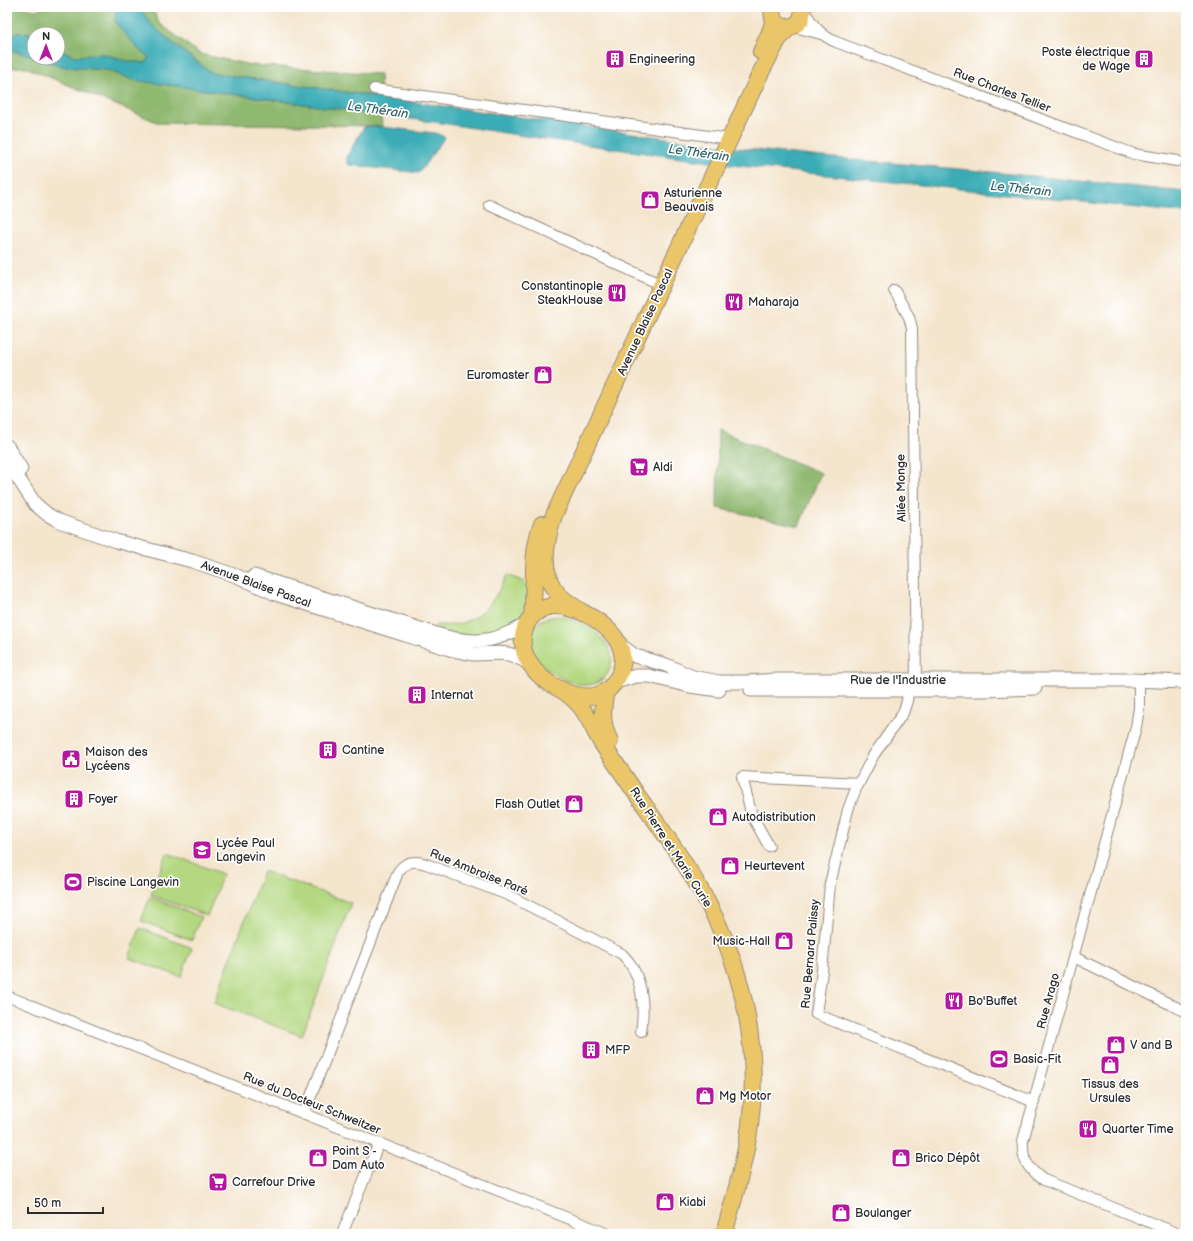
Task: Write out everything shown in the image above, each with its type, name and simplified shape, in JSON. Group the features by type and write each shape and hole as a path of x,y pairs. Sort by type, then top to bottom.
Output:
{"main road":[{"name":"Avenue Blaise Pascal","path":"724,140 781,36 790,27 797,24 800,19 802,7"},
{"name":"Avenue Blaise Pascal","path":"773,13 781,26 790,27"},
{"name":"Avenue Blaise Pascal","path":"657,283 570,458 538,534 533,561 534,595 529,620 523,637 523,646 530,664 540,675 562,690 583,696 595,696 610,686 620,675 623,663 623,653 619,644 606,628 560,596 549,580 546,569 546,557 554,515 657,283 724,140 768,36 773,13"},
{"name":"Avenue Blaise Pascal","path":"529,620 542,609 556,606 573,608 584,613"},
{"name":"Rue Pierre et Marie Curie","path":"610,686 602,708 602,720 607,736 614,748 680,838 713,891 725,915 738,948 750,992 759,1046 760,1095 750,1174 734,1234"},
{"name":"Rue Pierre et Marie Curie","path":"562,690 576,700 583,708 606,749 692,876 717,921 737,972 747,1014 752,1064 752,1095 746,1145 724,1234"}],"street":[{"name":"Rue Charles Tellier","path":"802,7 816,30 821,34"},
{"name":"Rue Charles Tellier","path":"790,27 802,28 821,34 836,42 1134,154 1177,161"},
{"path":"374,89 724,140"},
{"path":"489,205 657,283"},
{"name":"Allée Monge","path":"894,290 909,317 912,328 913,685"},
{"name":"Avenue Blaise Pascal","path":"7,446 40,497 53,508 68,516 448,638 469,641 491,640 510,634 529,620"},
{"name":"Avenue Blaise Pascal","path":"7,461 35,504 47,514 65,524 192,561 238,576 276,594 432,643 469,653 504,653 519,658 530,664"},
{"name":"Rue de l'Industrie","path":"619,644 635,656 666,665 694,677 734,683 778,680 913,685 985,690 1186,682"},
{"name":"Rue de l'Industrie","path":"610,686 630,677 645,675 690,686 710,689 913,685"},
{"name":"Rue de l'Industrie","path":"1139,683 1186,688"},
{"name":"Rue Arago","path":"1139,683 1139,708 1136,727 1023,1147 1024,1158 1032,1171 1051,1184 1179,1234"},
{"name":"Rue Bernard Palissy","path":"913,685 900,718 873,756 859,783 848,810 828,895 822,971 816,1014 1034,1102"},
{"path":"769,846 752,816 742,777 859,783"},
{"name":"Rue Ambroise Paré","path":"304,1114 398,872 404,865 416,861 508,895 622,954 632,967 640,989 643,1007 641,1032"},
{"path":"1074,956 1186,1012"},
{"name":"Rue du Docteur Schweitzer","path":"7,996 608,1234"},
{"path":"342,1234 379,1144"}],"green space":[{"path":"7,7 23,7 35,10 49,7 115,7 115,22 140,51 146,53 149,58 145,63 128,61 103,54 75,56 66,52 66,26 26,26 26,32 14,34 7,32"},
{"path":"141,7 152,7 159,23 200,54 251,65 380,74 381,97 212,73 153,27 145,17"},
{"path":"7,48 26,54 26,66 62,66 107,70 133,80 381,115 382,126 159,123 25,67 7,68"},
{"path":"718,430 821,473 799,526 717,508"},
{"path":"507,575 524,582 528,588 527,608 514,626 481,637 433,630 436,625 458,624 475,617 494,599"},
{"path":"559,616 580,623 594,631 609,648 612,662 610,669 607,674 597,683 583,685 563,679 544,667 535,656 531,647 531,637 535,627 544,619"},
{"path":"167,853 223,874 207,916 151,895"},
{"path":"263,871 351,903 302,1036 214,1003"},
{"path":"150,897 201,917 192,940 141,921"},
{"path":"140,928 192,948 181,977 129,958"}],"water":[{"name":"Le Thérain","path":"115,7 141,7 145,15 161,33 183,52 212,73 737,148 1186,192 1186,213 731,165 133,80 107,70 62,66 66,66 66,52 75,56 103,54 128,61 145,63 148,60 148,56 140,51 115,22"},
{"path":"7,32 26,33 26,54 7,48"},
{"path":"373,126 435,133 445,137 419,173 349,165 347,156 364,127"}],"place":[{"name":"Engineering","path":"615,59"},
{"name":"Poste électrique de Wage","path":"1144,59"},
{"name":"Asturienne Beauvais","path":"650,200"},
{"name":"Constantinople SteakHouse","path":"617,293"},
{"name":"Maharaja","path":"734,302"},
{"name":"Euromaster","path":"543,375"},
{"name":"Aldi","path":"639,467"},
{"name":"Internat","path":"417,695"},
{"name":"Cantine","path":"328,750"},
{"name":"Maison des Lycéens","path":"71,759"},
{"name":"Foyer","path":"74,799"},
{"name":"Flash Outlet","path":"574,804"},
{"name":"Autodistribution","path":"718,817"},
{"name":"Lycée Paul Langevin","path":"202,850"},
{"name":"Heurtevent","path":"730,866"},
{"name":"Piscine Langevin","path":"73,882"},
{"name":"Music-Hall","path":"784,941"},
{"name":"Bo'Buffet","path":"954,1001"},
{"name":"V and B","path":"1116,1045"},
{"name":"MFP","path":"591,1050"},
{"name":"Basic-Fit","path":"999,1059"},
{"name":"Tissus des Ursules","path":"1110,1065"},
{"name":"Mg Motor","path":"705,1096"},
{"name":"Quarter Time","path":"1088,1129"},
{"name":"Point S - Dam Auto","path":"318,1158"},
{"name":"Brico Dépôt","path":"901,1158"},
{"name":"Carrefour Drive","path":"218,1182"},
{"name":"Kiabi","path":"665,1202"},
{"name":"Boulanger","path":"841,1213"}]}
